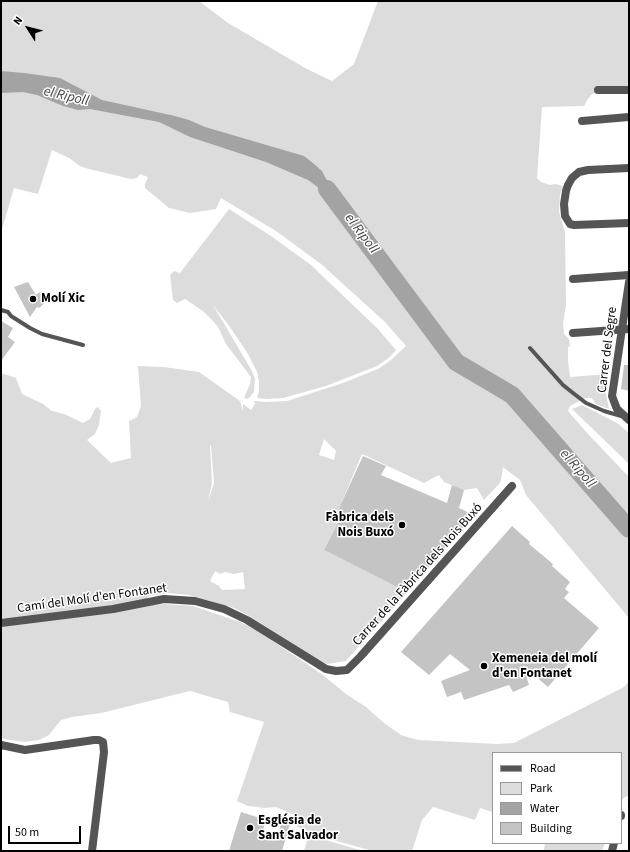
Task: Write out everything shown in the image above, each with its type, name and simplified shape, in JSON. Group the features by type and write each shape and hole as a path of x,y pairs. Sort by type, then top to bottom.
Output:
{"street":[{"path":"598,90 629,90"},
{"path":"582,121 629,117"},
{"path":"629,168 588,170 579,172 572,178 564,196 564,211 567,221 570,224 629,222"},
{"path":"573,279 629,275"},
{"name":"Carrer del Segre","path":"628,418 614,404 612,396 626,329 629,282"},
{"path":"573,333 626,329"},
{"name":"Carrer de la Fàbrica dels Nois Buxó","path":"336,671 347,670 354,665 512,486"},
{"name":"Camí del Molí d'en Fontanet","path":"1,623 113,609 164,599 195,601 224,609 247,620 310,660 326,669 336,671"},
{"path":"1,745 25,750 94,740 103,742 104,752 92,851"}],"lane":[{"path":"1,310 8,312 30,328 42,334 83,345"},
{"path":"530,348 563,385 581,399 604,411 628,418"}],"green space":[{"path":"1,1 199,1 228,23 307,69 332,81 354,64 378,1 629,1 629,86 605,87 591,95 584,106 542,107 537,178 541,182 550,185 555,184 563,186 560,194 559,212 565,232 566,305 563,323 564,334 569,339 570,346 568,347 568,361 570,377 608,374 606,394 609,409 596,404 592,398 585,398 570,406 568,411 629,477 629,618 526,495 520,480 503,467 499,484 484,500 477,488 464,490 444,482 439,475 424,483 362,454 335,518 339,521 324,550 407,592 346,661 327,664 318,660 251,617 234,608 189,595 168,593 149,596 141,604 120,608 164,604 193,606 240,622 258,631 323,675 401,735 418,740 497,744 514,743 624,687 629,681 629,796 622,800 622,752 492,752 492,812 480,808 475,820 433,807 422,820 412,851 373,851 311,834 296,826 294,815 276,807 265,808 248,806 237,801 264,722 230,712 228,702 190,691 101,713 61,720 49,735 39,740 25,742 1,738 1,373 16,378 22,394 43,404 52,411 64,414 83,423 90,419 95,409 98,407 101,411 99,425 95,434 87,440 111,463 131,458 129,421 137,417 141,406 138,366 164,367 199,372 240,401 243,411 243,404 251,410 255,404 254,401 287,401 343,383 378,369 391,360 406,346 385,322 321,264 276,231 221,198 216,209 190,213 169,208 145,188 148,177 140,174 137,178 131,179 89,169 80,166 69,158 52,150 38,194 14,188 1,233","holes":["324,439 336,451 334,460 319,455","210,445 214,483 208,502 212,483","215,571 220,574 225,572 234,574 243,572 245,589 222,590 219,586 210,581"]},
{"path":"229,209 271,236 311,265 377,328 396,350 390,357 377,366 326,386 283,398 257,398 259,381 257,372 248,354 213,305 252,371 255,379 254,392 247,399 244,398 250,384 251,377 226,344 218,327 203,311 185,299 177,303 173,300 170,275 174,271 180,273"},
{"path":"582,405 617,423 629,433 629,464 572,409"},
{"path":"309,835 363,851 304,851"},
{"path":"545,844 605,844 602,851 544,850"}],"water":[{"path":"1,71 60,78 102,100 175,116 205,127 304,156 322,171 341,208 327,194 308,180 266,162 190,137 159,122 90,109 78,110 63,106 37,95 23,92 1,93"}],"building":[{"name":"Molí Xic","path":"28,282 36,295 40,292 47,301 39,308 37,307 30,317 14,287"},
{"path":"1,321 13,328 8,337 15,342 1,361"},
{"path":"624,365 629,365 629,391 621,389"},
{"name":"Fàbrica dels Nois Buxó","path":"363,456 386,466 381,475 447,503 452,485 464,490 459,508 474,515 407,592 324,550 339,521 335,517"},
{"path":"512,526 570,582 565,589 569,592 564,598 599,628 548,687 523,666 529,685 513,692 509,685 464,700 461,692 447,697 441,681 470,670 450,654 429,675 401,652"},
{"name":"Església de Sant Salvador","path":"241,812 266,820 262,833 277,837 282,821 290,824 282,851 229,851"}],"waterway":[{"name":"el Ripoll","path":"327,189 456,362 512,395 629,529"}],"place":[{"name":"Molí Xic","path":"33,299"},
{"name":"Fàbrica dels Nois Buxó","path":"402,525"},
{"name":"Xemeneia del molí d'en Fontanet","path":"484,666"},
{"name":"Església de Sant Salvador","path":"250,828"}]}
